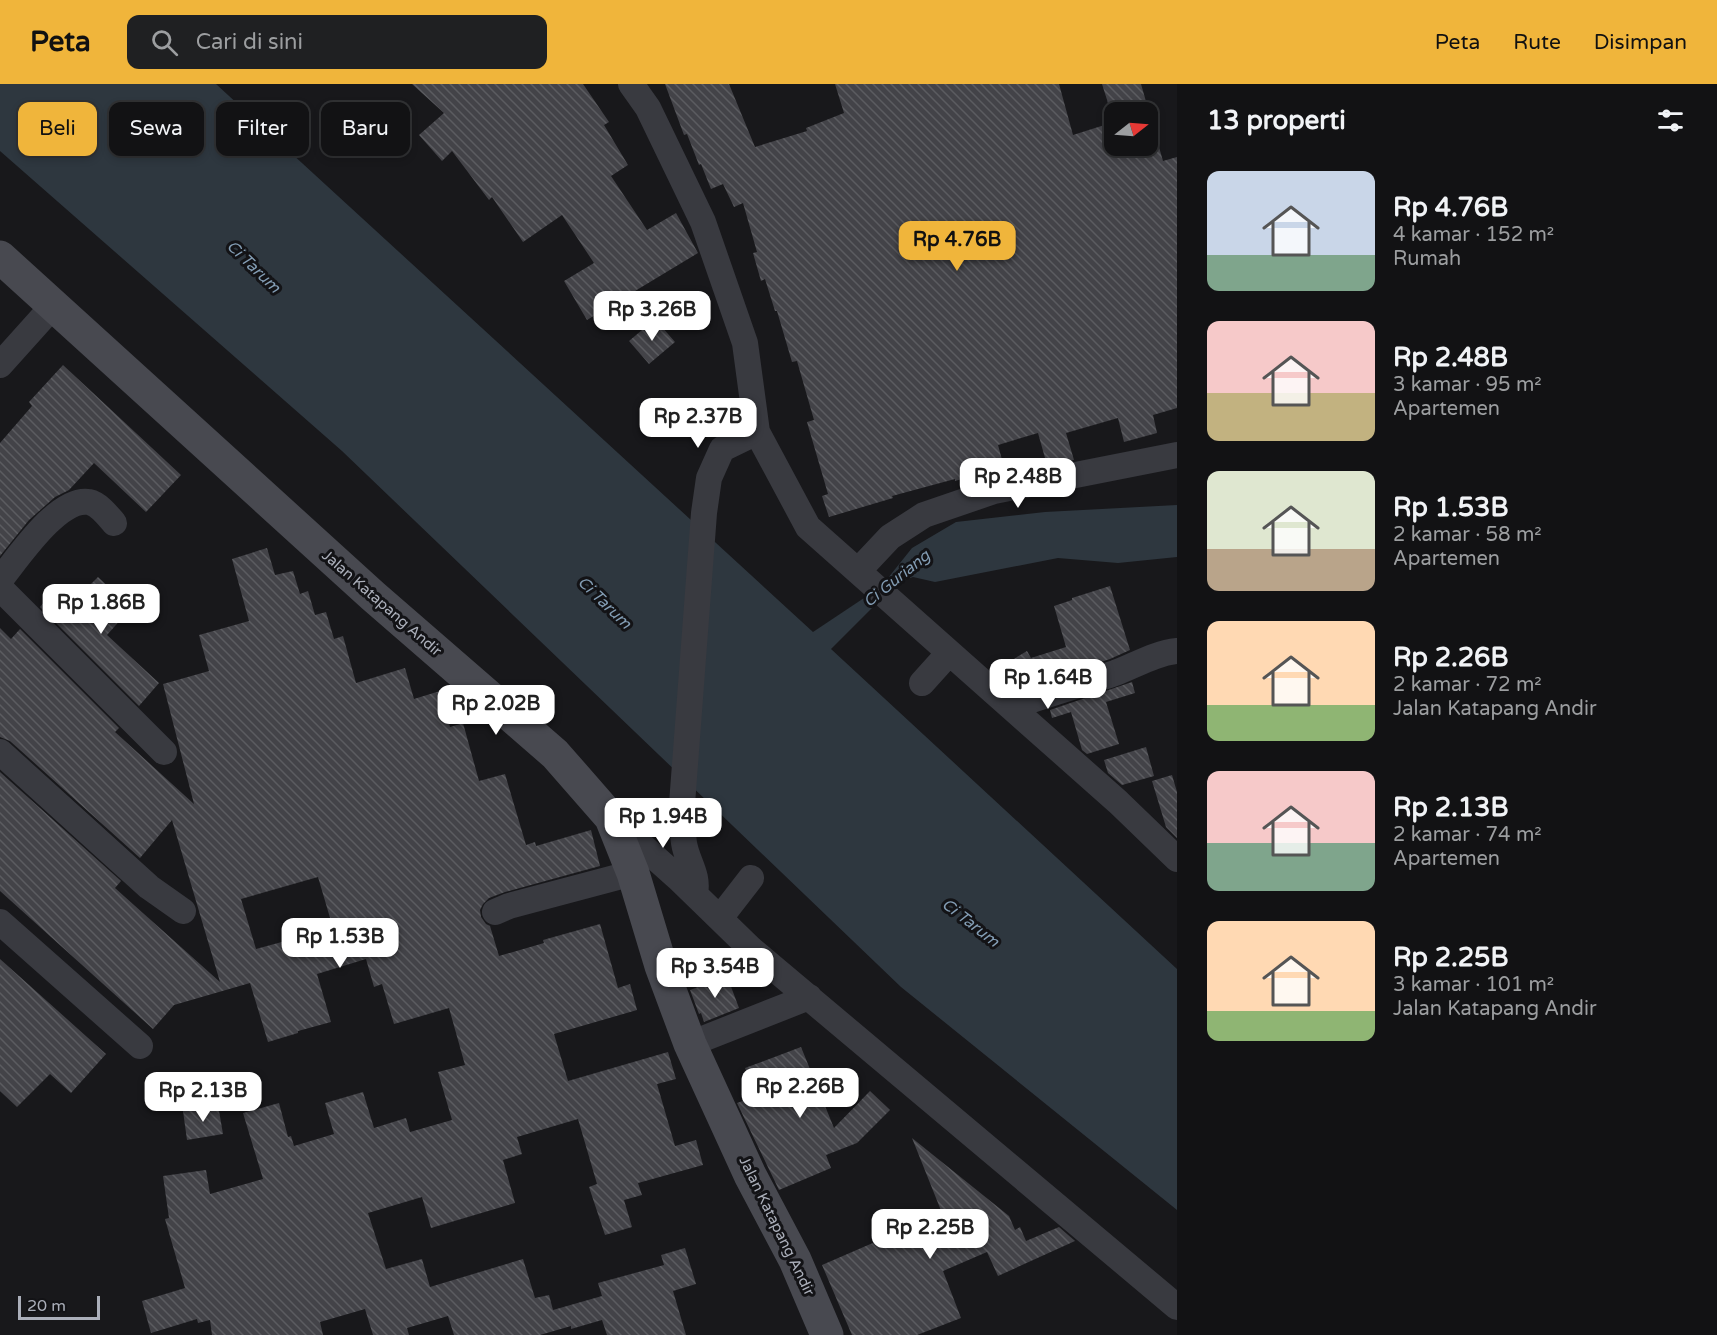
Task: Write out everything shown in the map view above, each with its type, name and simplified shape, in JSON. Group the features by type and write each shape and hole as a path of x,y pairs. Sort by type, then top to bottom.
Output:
{"street":[{"path":"631,84 648,108 667,145 711,245 745,343 757,432 808,527 1118,802 1177,859"},
{"name":"Jalan Katapang Andir","path":"0,257 373,596 555,754 621,827 660,966 690,1044 750,1175 795,1260 827,1335"},
{"path":"0,366 52,306"},
{"path":"695,894 697,884 684,844 682,804 704,513 709,478 722,449 757,432"},
{"path":"872,583 890,537 924,514 994,491 1177,455"},
{"path":"0,580 52,518 72,503 88,502 96,505 114,523"},
{"path":"0,588 164,752"},
{"path":"1012,707 1093,681 1164,652 1177,651"},
{"path":"922,683 949,653"},
{"path":"0,752 149,887 183,911"},
{"path":"621,827 684,844"},
{"path":"621,827 751,949 1177,1306"},
{"path":"495,912 509,906 633,873"},
{"path":"720,918 751,878"},
{"path":"0,922 140,1046"},
{"path":"690,1044 809,997"}],"water":[{"path":"0,84 216,84 236,102 216,102 216,156 294,156 813,632 870,594 888,578 912,548 956,522 1045,512 1177,505 1177,557 1118,563 1058,558 935,582 913,577 893,584 831,649 1177,969 1177,1210 901,987 342,451 0,151"}],"building":[{"path":"412,84 583,84 609,122 604,125 628,165 611,176 647,230 676,213 698,253 587,320 564,281 594,263 562,215 523,242 492,197 489,200 452,151 442,161 419,135 444,113"},
{"path":"665,84 729,84 755,147 807,131 806,128 844,113 835,84 1059,84 1073,135 1104,125 1104,156 1158,156 1158,144 1163,161 1177,157 1177,408 1153,415 1157,433 1124,442 1118,418 1066,433 1074,460 1047,465 1038,433 998,445 1004,467 892,496 893,498 829,517 822,496 828,494 807,422 814,420 797,361 792,362 765,279 761,281 753,253 757,252 743,203 734,207 723,184 711,189 687,134 684,135"},
{"path":"1102,84 1141,84 1146,102 1108,102"},
{"path":"655,319 675,342 649,364 629,341"},
{"path":"63,365 181,475 146,512 94,463 69,490 55,497 29,520 0,556 0,443 32,406 29,402"},
{"path":"267,548 275,575 293,571 300,594 308,591 315,615 326,612 334,639 343,636 356,683 405,668 414,699 440,691 450,727 463,723 479,781 505,774 526,845 535,842 536,846 591,830 600,866 489,898 480,910 481,917 490,926 499,956 544,943 543,940 600,924 618,988 630,984 637,1010 554,1034 568,1081 668,1052 676,1079 657,1084 675,1146 696,1140 703,1165 638,1183 642,1195 624,1200 632,1227 605,1235 589,1187 597,1184 578,1119 517,1137 522,1154 503,1160 515,1203 431,1228 422,1197 368,1213 386,1269 422,1259 430,1287 523,1259 535,1298 549,1295 553,1310 602,1296 598,1283 664,1265 661,1255 685,1248 696,1284 673,1291 686,1335 607,1335 602,1320 540,1335 454,1335 448,1316 407,1328 409,1335 373,1335 365,1309 320,1322 323,1335 212,1335 210,1320 198,1323 197,1319 151,1333 142,1301 185,1288 165,1219 169,1218 163,1176 206,1170 210,1194 263,1179 243,1113 279,1103 288,1137 291,1136 294,1146 334,1134 325,1103 363,1092 374,1128 406,1118 410,1132 452,1120 438,1072 465,1065 449,1008 394,1024 382,984 374,987 366,959 317,974 331,1022 298,1031 298,1033 268,1042 250,983 174,1005 153,1029 0,891 0,772 121,881 115,888 220,982 172,820 140,858 10,741 0,737 0,628 11,639 20,629 119,728 115,732 194,804 163,684 209,671 199,635 249,621 232,559","holes":["318,877 333,928 256,949 241,899"]},
{"path":"98,577 131,608 107,635 159,683 139,706 40,607 55,589 71,604"},
{"path":"1110,586 1130,650 1110,659 1014,690 1005,681 997,669 1027,651 1031,658 1066,647 1054,606"},
{"path":"1132,682 1135,693 1106,702 1119,744 1087,754 1082,750 1071,712 1052,718 1050,710"},
{"path":"1146,747 1154,776 1122,785 1108,773 1104,760"},
{"path":"1172,775 1177,792 1177,838 1166,827 1152,781"},
{"path":"0,959 106,1054 71,1093 50,1074 17,1107 0,1091"},
{"path":"727,976 739,1008 704,1022 690,990"},
{"path":"801,1047 834,1128 870,1091 890,1110 857,1143 826,1155 831,1168 779,1190 737,1103 756,1096 745,1068"},
{"path":"218,1105 223,1134 187,1140 183,1111"},
{"path":"912,1138 1009,1216 1015,1230 1020,1227 1026,1241 1059,1227 1075,1241 998,1276 987,1252 943,1271 961,1318 917,1335 852,1335 822,1265 942,1213"}],"water label":[{"name":"Ci Tarum","path":"254,266"},
{"name":"Ci Guriang","path":"896,578"},
{"name":"Ci Tarum","path":"605,602"},
{"name":"Ci Tarum","path":"971,922"}]}
